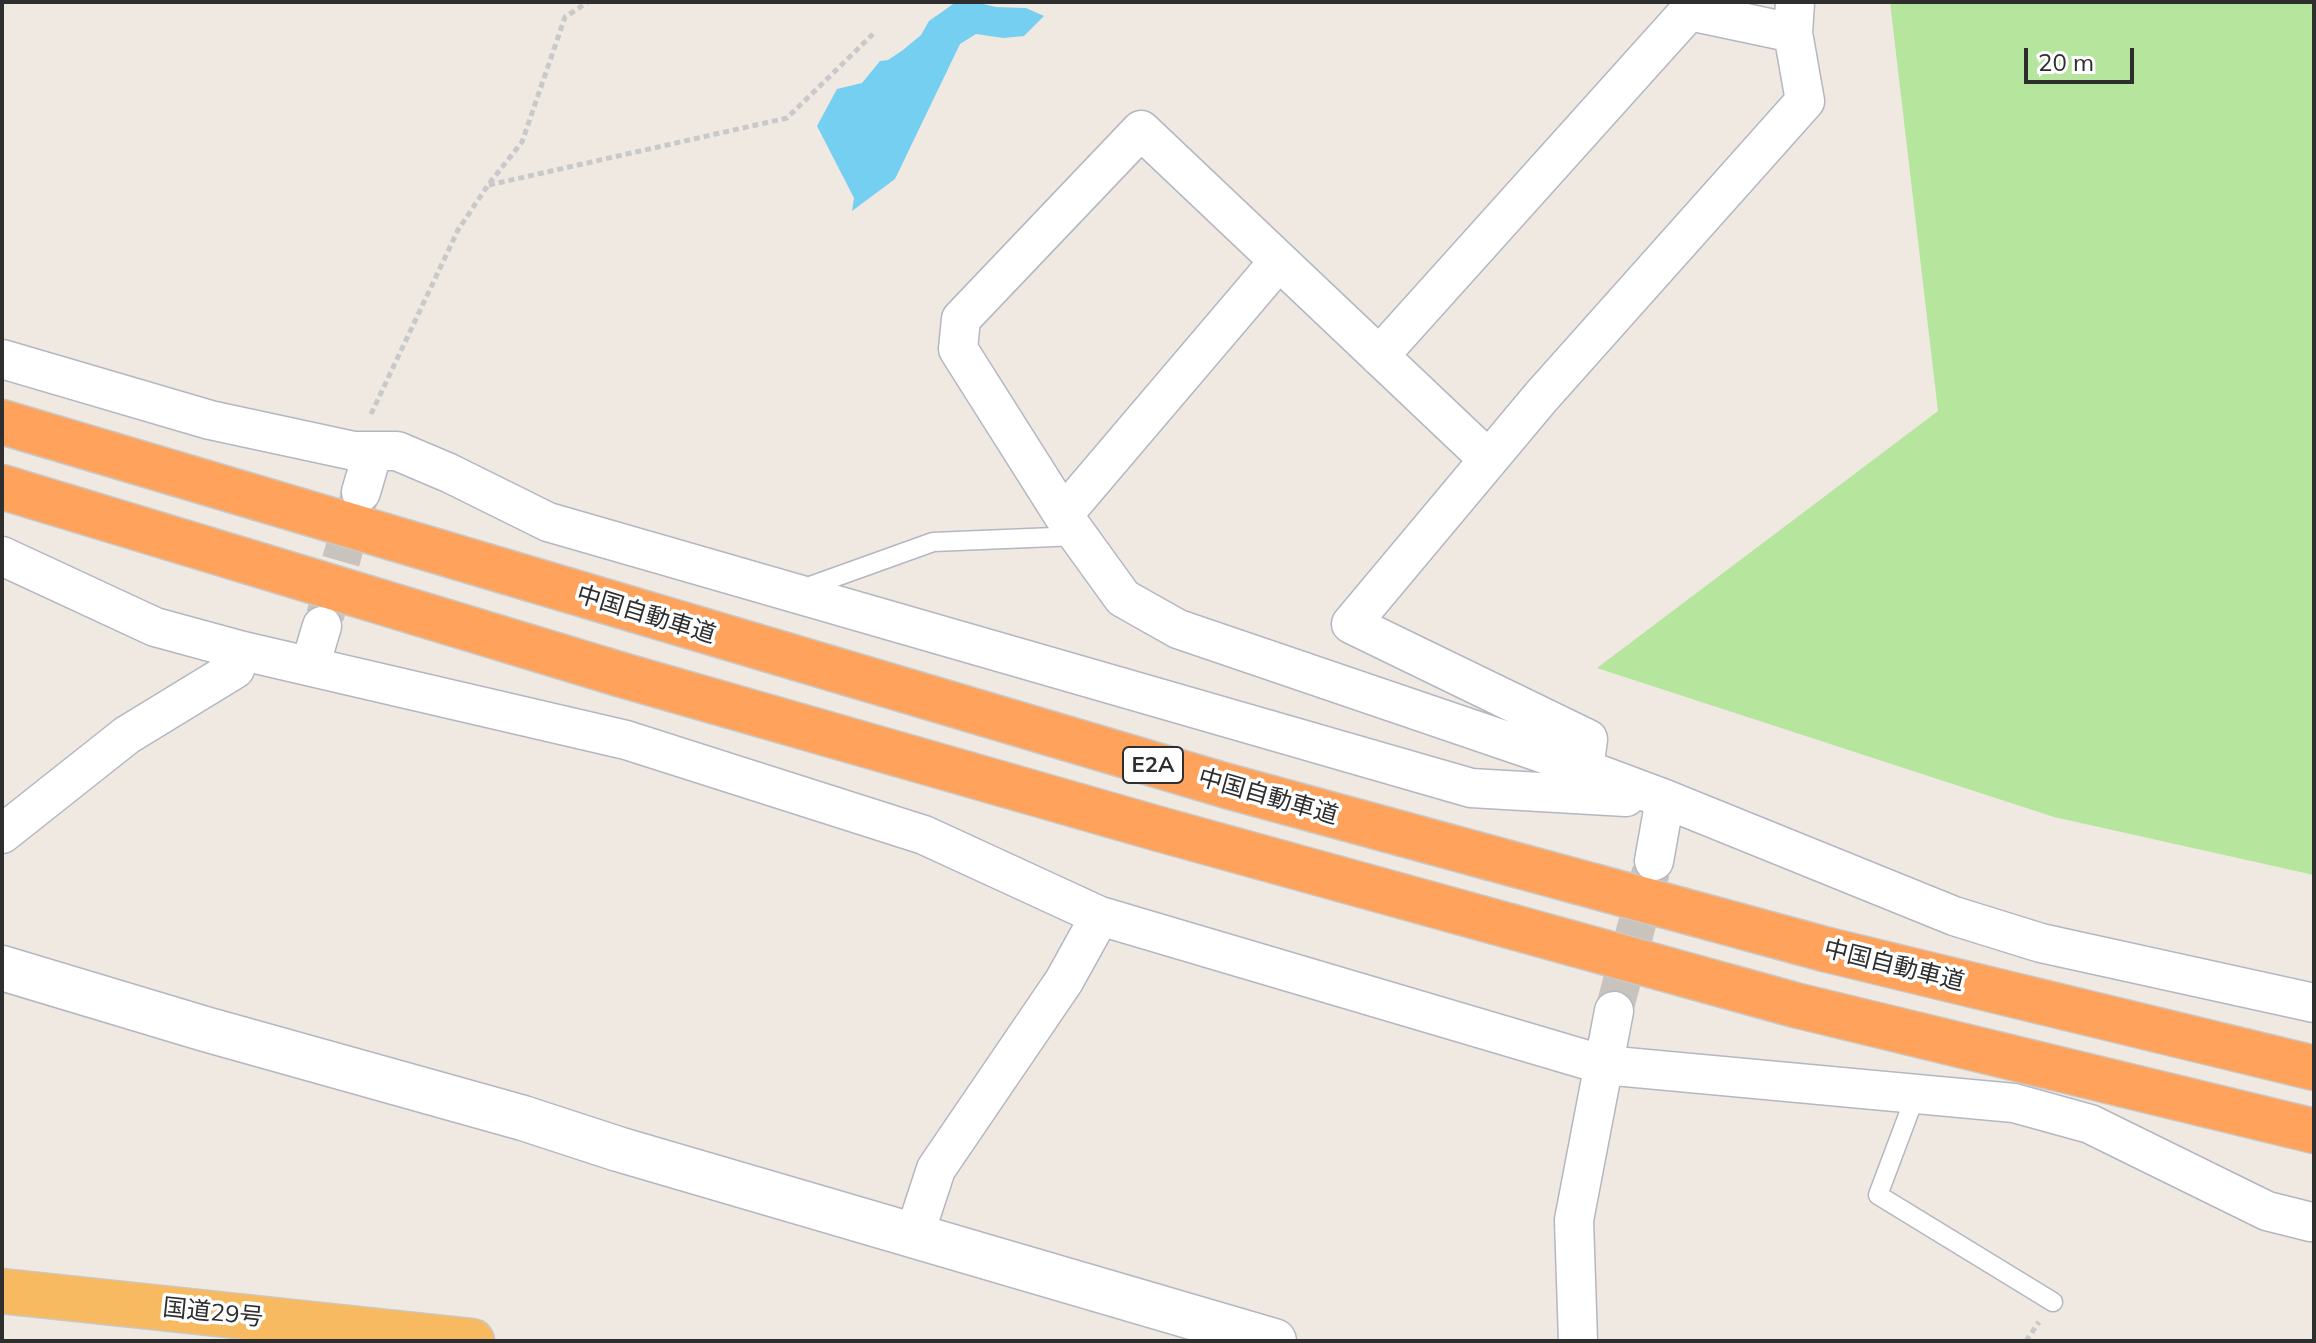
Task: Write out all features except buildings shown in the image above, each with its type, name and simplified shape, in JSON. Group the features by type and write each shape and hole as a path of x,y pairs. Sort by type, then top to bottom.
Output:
{"highway":[{"name":"中国自動車道","path":"2,422 1227,786 1824,949 2314,1068"},
{"name":"E2A","path":"2,487 622,675 1159,829 1795,1005 2314,1131"},
{"name":"国道29号","path":"2,1291 472,1341"}],"street":[{"path":"1379,356 1689,11 1794,18 1805,101 1488,459 1351,624 1588,739 1584,769"},
{"path":"1488,459 1141,130 961,319 958,349 1071,526 1123,598 1178,629 1584,769 1954,916 2041,943 2314,1003"},
{"path":"1071,526 1279,261"},
{"path":"2,359 210,420 363,451 397,451 548,522 1471,788 1665,799"},
{"path":"361,492 363,451"},
{"path":"2,556 155,627 243,651 656,749 924,835 1100,916 1604,1065 2014,1103 2090,1124 2267,1211 2311,1222"},
{"path":"310,666 322,626"},
{"path":"2,834 127,735 235,669 243,651"},
{"path":"1654,861 1665,799"},
{"path":"914,1236 936,1169 1064,981 1100,916"},
{"path":"2,968 205,1029 523,1118 618,1149 1274,1341"},
{"path":"1578,1341 1574,1220 1614,1011"}],"lane":[{"path":"792,593 933,542 1071,526"},
{"path":"1916,1094 1878,1195 2053,1302"}],"path":[{"path":"363,451 458,230 522,142 565,17 588,2"},
{"path":"488,185 787,118 873,34"}],"green space":[{"path":"1890,2 2314,2 2314,875 2054,817 1597,668 1938,411"}],"water":[{"path":"956,2 1026,8 1044,16 1024,36 1003,38 976,34 960,44 895,179 852,211 854,198 817,126 837,89 862,83 880,61 888,60 903,50 921,35 929,21"}],"tunnel":[{"path":"325,616 359,498"},
{"path":"1614,1011 1651,871"}]}
